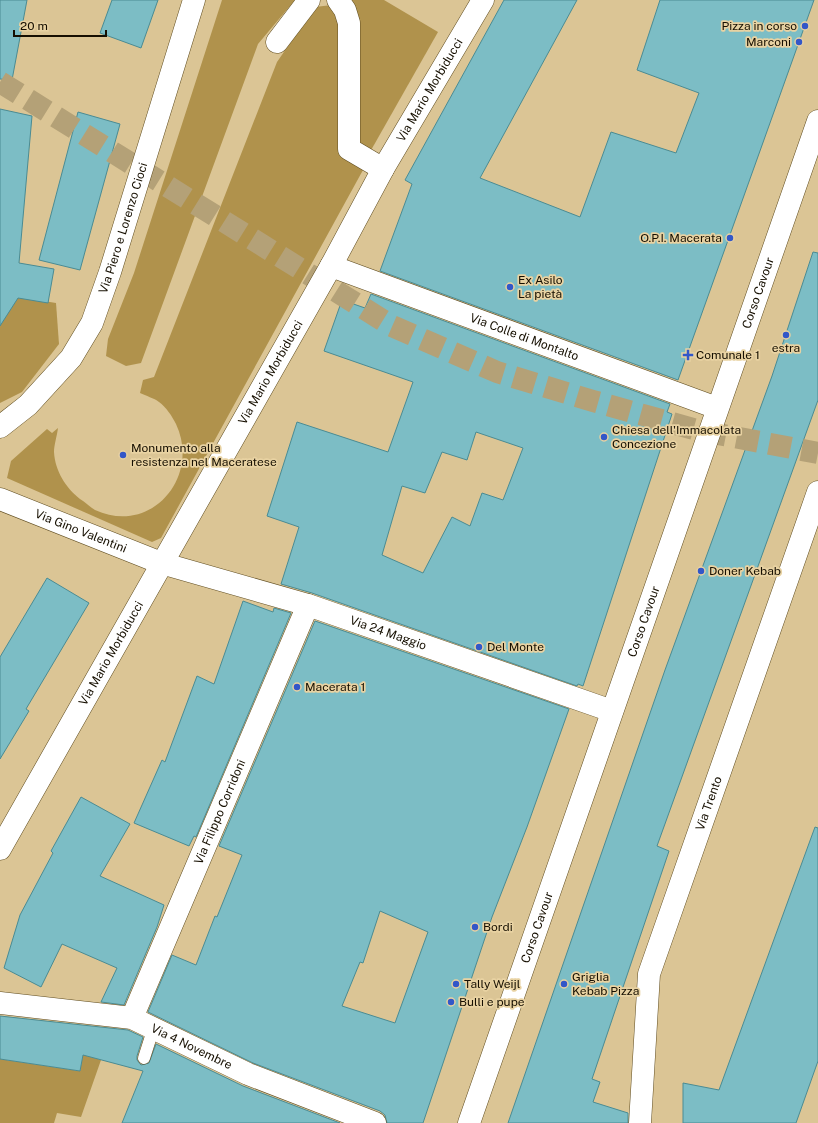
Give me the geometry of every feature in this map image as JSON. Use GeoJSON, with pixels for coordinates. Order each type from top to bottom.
{"type":"FeatureCollection","features":[{"type":"Feature","properties":{"kind":"street","name":"Via Piero e Lorenzo Cioci"},"geometry":{"type":"LineString","coordinates":[[0,427],[28,405],[71,358],[92,323],[110,272],[194,0]]}},
{"type":"Feature","properties":{"kind":"street"},"geometry":{"type":"LineString","coordinates":[[277,42],[309,0]]}},
{"type":"Feature","properties":{"kind":"street"},"geometry":{"type":"LineString","coordinates":[[338,0],[345,10],[349,23],[349,149],[383,170]]}},
{"type":"Feature","properties":{"kind":"street","name":"Via Mario Morbiducci"},"geometry":{"type":"LineString","coordinates":[[0,849],[331,266],[383,170],[483,0]]}},
{"type":"Feature","properties":{"kind":"street","name":"Corso Cavour"},"geometry":{"type":"LineString","coordinates":[[469,1123],[818,121]]}},
{"type":"Feature","properties":{"kind":"street","name":"Via Colle di Montalto"},"geometry":{"type":"LineString","coordinates":[[331,266],[718,408]]}},
{"type":"Feature","properties":{"kind":"street","name":"Via Trento"},"geometry":{"type":"LineString","coordinates":[[640,1123],[649,974],[818,492]]}},
{"type":"Feature","properties":{"kind":"street","name":"Via Gino Valentini"},"geometry":{"type":"LineString","coordinates":[[0,499],[161,563]]}},
{"type":"Feature","properties":{"kind":"street","name":"Via 24 Maggio"},"geometry":{"type":"LineString","coordinates":[[161,563],[308,605],[612,711]]}},
{"type":"Feature","properties":{"kind":"street","name":"Via Filippo Corridoni"},"geometry":{"type":"LineString","coordinates":[[132,1018],[308,605]]}},
{"type":"Feature","properties":{"kind":"street","name":"Via 4 Novembre"},"geometry":{"type":"LineString","coordinates":[[0,1002],[132,1018],[153,1030],[248,1074],[375,1123]]}},
{"type":"Feature","properties":{"kind":"lane"},"geometry":{"type":"LineString","coordinates":[[144,1058],[153,1030]]}},
{"type":"Feature","properties":{"kind":"shaded area"},"geometry":{"type":"Polygon","coordinates":[[[222,0],[295,0],[258,44],[141,363],[126,366],[106,356],[108,339],[134,273],[222,0]]]}},
{"type":"Feature","properties":{"kind":"shaded area"},"geometry":{"type":"Polygon","coordinates":[[[346,0],[384,0],[438,32],[370,152],[356,143],[346,0]]]}},
{"type":"Feature","properties":{"kind":"shaded area"},"geometry":{"type":"Polygon","coordinates":[[[332,5],[343,23],[363,170],[161,538],[152,542],[7,478],[11,461],[47,429],[52,433],[58,428],[54,452],[59,472],[70,490],[95,510],[116,516],[135,515],[152,508],[166,497],[176,481],[182,463],[182,444],[176,424],[162,404],[140,393],[143,380],[154,377],[277,62],[315,7],[332,5]]]}},
{"type":"Feature","properties":{"kind":"shaded area"},"geometry":{"type":"Polygon","coordinates":[[[13,296],[56,303],[59,344],[22,392],[0,403],[0,326],[13,296]]]}},
{"type":"Feature","properties":{"kind":"shaded area"},"geometry":{"type":"Polygon","coordinates":[[[83,1054],[101,1060],[81,1117],[57,1113],[54,1123],[0,1123],[0,1059],[80,1071],[83,1054]]]}},
{"type":"Feature","properties":{"kind":"building"},"geometry":{"type":"Polygon","coordinates":[[[0,0],[27,0],[12,80],[0,79],[0,0]]]}},
{"type":"Feature","properties":{"kind":"building"},"geometry":{"type":"Polygon","coordinates":[[[112,0],[158,0],[141,48],[100,33],[112,0]]]}},
{"type":"Feature","properties":{"kind":"building"},"geometry":{"type":"Polygon","coordinates":[[[504,0],[577,0],[480,178],[580,217],[611,132],[676,153],[699,93],[637,70],[660,0],[814,0],[678,380],[380,271],[412,184],[405,180],[504,0]]]}},
{"type":"Feature","properties":{"kind":"building"},"geometry":{"type":"Polygon","coordinates":[[[0,109],[32,116],[19,263],[54,269],[48,303],[18,298],[0,326],[0,109]]]}},
{"type":"Feature","properties":{"kind":"building"},"geometry":{"type":"Polygon","coordinates":[[[78,112],[120,124],[80,270],[39,260],[78,112]]]}},
{"type":"Feature","properties":{"kind":"building"},"geometry":{"type":"Polygon","coordinates":[[[813,252],[818,253],[818,400],[657,846],[669,851],[592,1079],[600,1082],[593,1102],[628,1113],[628,1123],[508,1123],[665,670],[772,376],[813,252]]]}},
{"type":"Feature","properties":{"kind":"building"},"geometry":{"type":"Polygon","coordinates":[[[371,294],[670,404],[667,412],[672,414],[583,686],[578,684],[577,686],[312,593],[281,584],[299,527],[267,516],[297,422],[388,452],[413,382],[324,351],[342,300],[365,308],[371,294]],[[476,432],[467,460],[442,452],[425,493],[402,486],[382,555],[423,573],[452,517],[470,526],[482,493],[503,500],[523,448],[476,432]]]}},
{"type":"Feature","properties":{"kind":"building"},"geometry":{"type":"Polygon","coordinates":[[[47,578],[89,603],[26,709],[29,711],[0,759],[0,657],[47,578]]]}},
{"type":"Feature","properties":{"kind":"building"},"geometry":{"type":"Polygon","coordinates":[[[243,601],[273,612],[274,608],[291,613],[196,837],[194,836],[189,846],[134,823],[162,760],[165,762],[197,676],[214,684],[243,601]]]}},
{"type":"Feature","properties":{"kind":"building"},"geometry":{"type":"Polygon","coordinates":[[[315,621],[569,709],[527,827],[492,917],[423,1123],[387,1123],[385,1115],[380,1111],[253,1063],[148,1012],[172,955],[196,965],[215,916],[217,917],[242,855],[219,846],[315,621]],[[380,911],[363,963],[360,962],[342,1006],[395,1023],[428,932],[380,911]]]}},
{"type":"Feature","properties":{"kind":"building"},"geometry":{"type":"Polygon","coordinates":[[[81,797],[130,824],[100,876],[164,905],[157,927],[124,1005],[101,1002],[117,968],[62,944],[41,987],[4,968],[20,915],[53,853],[51,851],[81,797]]]}},
{"type":"Feature","properties":{"kind":"building"},"geometry":{"type":"Polygon","coordinates":[[[815,827],[818,828],[818,1061],[796,1123],[683,1123],[683,1083],[719,1090],[815,827]]]}},
{"type":"Feature","properties":{"kind":"building"},"geometry":{"type":"Polygon","coordinates":[[[0,1016],[128,1030],[143,1037],[137,1056],[137,1060],[141,1065],[149,1063],[156,1044],[243,1086],[340,1123],[122,1123],[143,1071],[83,1055],[80,1071],[0,1059],[0,1016]]]}},
{"type":"Feature","properties":{"kind":"tunnel"},"geometry":{"type":"LineString","coordinates":[[0,82],[392,326],[497,372],[593,401],[697,430],[818,453]]}},
{"type":"Feature","properties":{"kind":"place","name":"Pizza in corso"},"geometry":{"type":"Point","coordinates":[805,26]}},
{"type":"Feature","properties":{"kind":"place","name":"Marconi"},"geometry":{"type":"Point","coordinates":[799,42]}},
{"type":"Feature","properties":{"kind":"place","name":"O.P.I. Macerata"},"geometry":{"type":"Point","coordinates":[730,238]}},
{"type":"Feature","properties":{"kind":"place","name":"Ex Asilo La pietà"},"geometry":{"type":"Point","coordinates":[510,287]}},
{"type":"Feature","properties":{"kind":"place","name":"estra"},"geometry":{"type":"Point","coordinates":[786,335]}},
{"type":"Feature","properties":{"kind":"place","name":"Comunale 1"},"geometry":{"type":"Point","coordinates":[688,355]}},
{"type":"Feature","properties":{"kind":"place","name":"Chiesa dell'Immacolata Concezione"},"geometry":{"type":"Point","coordinates":[604,437]}},
{"type":"Feature","properties":{"kind":"place","name":"Monumento alla resistenza nel Maceratese"},"geometry":{"type":"Point","coordinates":[123,455]}},
{"type":"Feature","properties":{"kind":"place","name":"Doner Kebab"},"geometry":{"type":"Point","coordinates":[701,571]}},
{"type":"Feature","properties":{"kind":"place","name":"Del Monte"},"geometry":{"type":"Point","coordinates":[479,647]}},
{"type":"Feature","properties":{"kind":"place","name":"Macerata 1"},"geometry":{"type":"Point","coordinates":[297,687]}},
{"type":"Feature","properties":{"kind":"place","name":"Bordi"},"geometry":{"type":"Point","coordinates":[475,927]}},
{"type":"Feature","properties":{"kind":"place","name":"Tally Weijl"},"geometry":{"type":"Point","coordinates":[456,984]}},
{"type":"Feature","properties":{"kind":"place","name":"Griglia Kebab Pizza"},"geometry":{"type":"Point","coordinates":[564,984]}},
{"type":"Feature","properties":{"kind":"place","name":"Bulli e pupe"},"geometry":{"type":"Point","coordinates":[451,1002]}}]}
